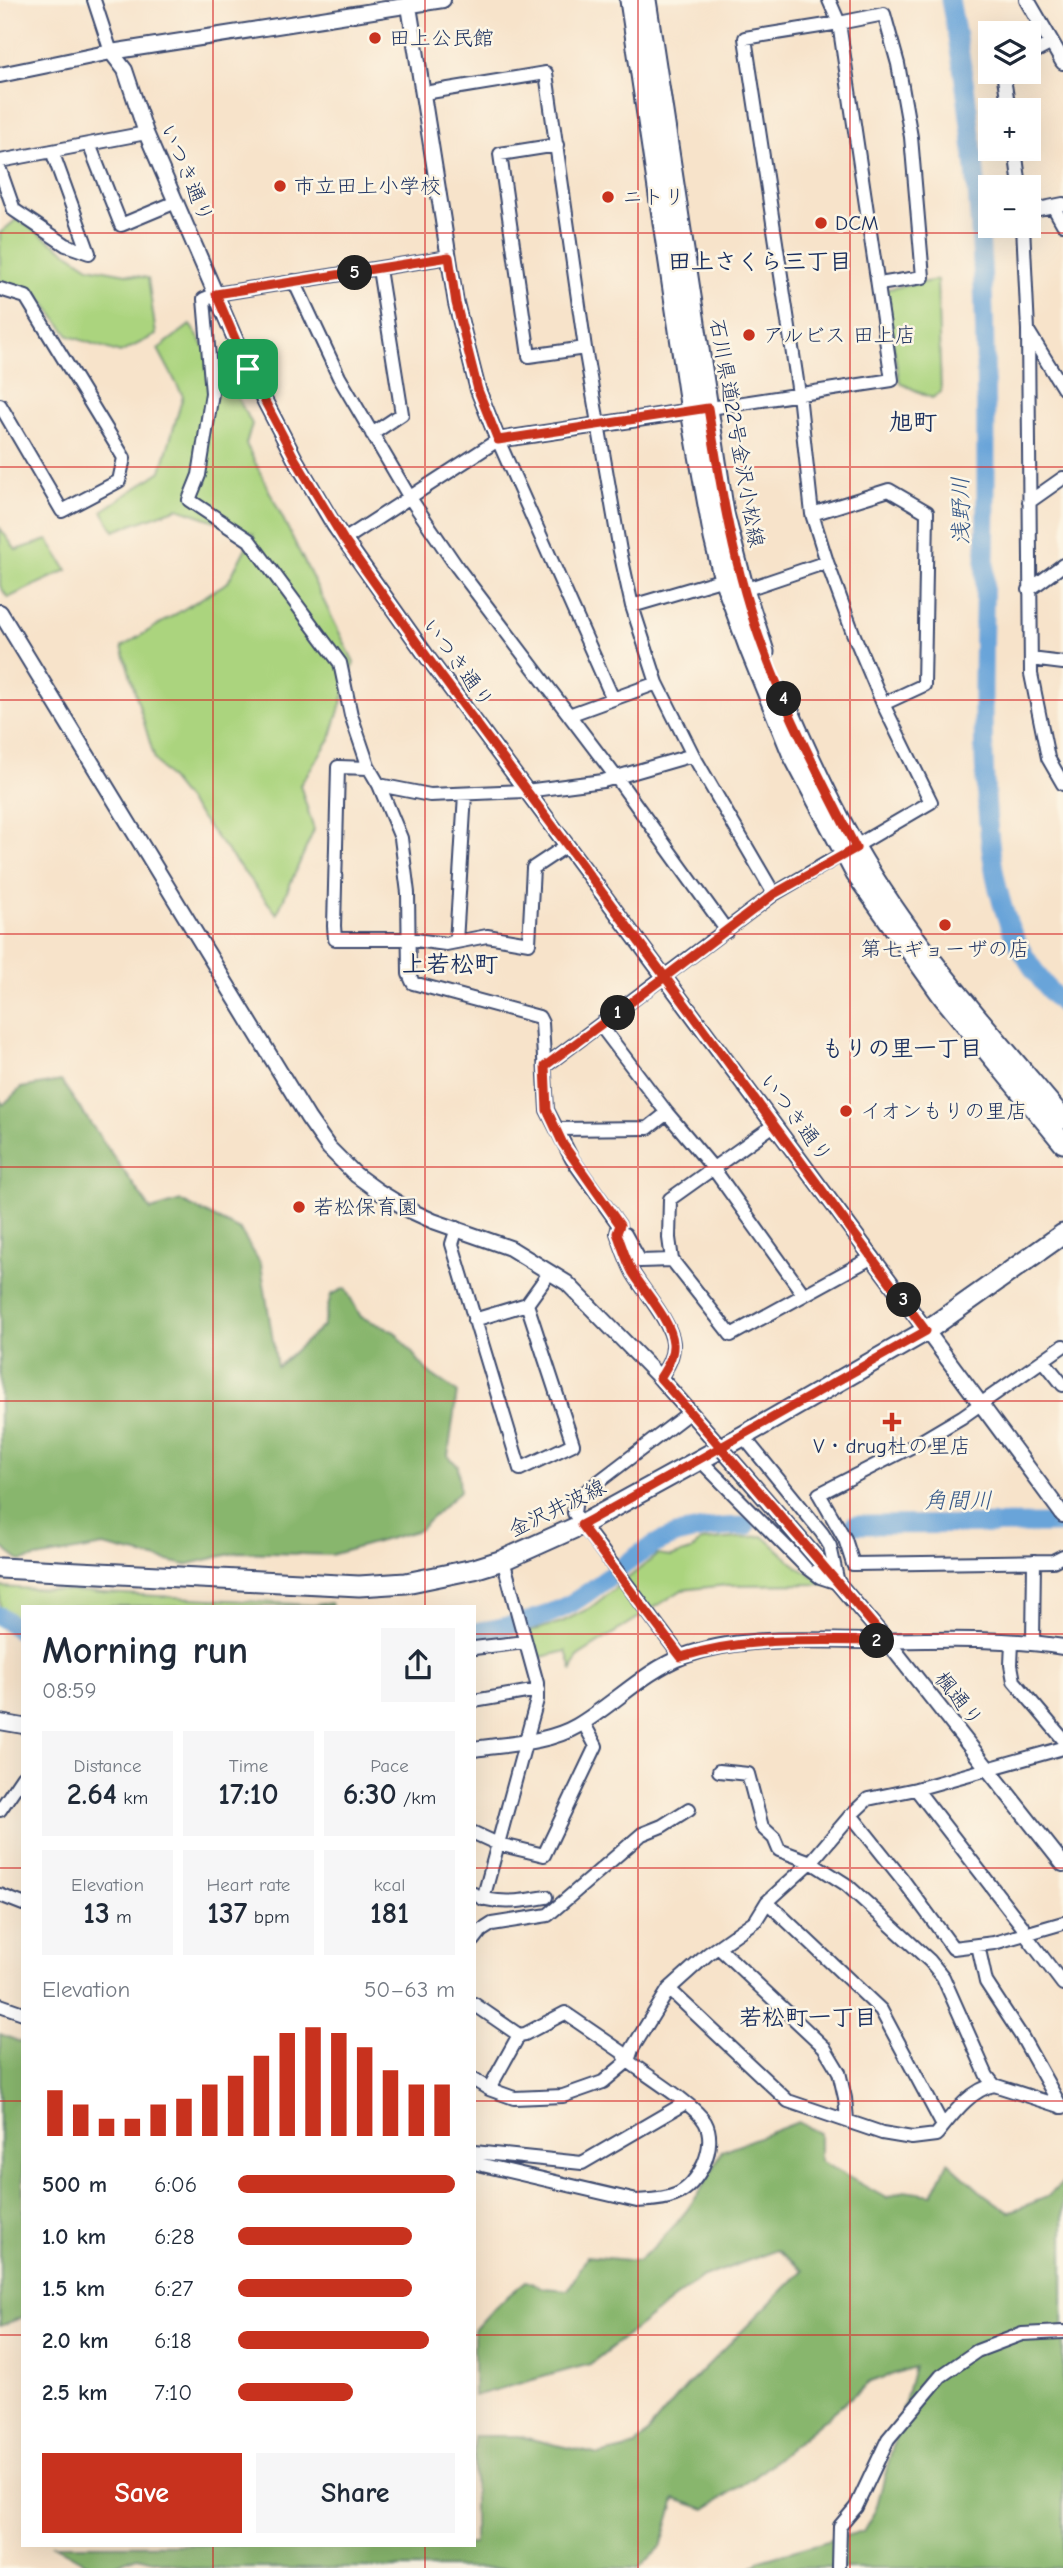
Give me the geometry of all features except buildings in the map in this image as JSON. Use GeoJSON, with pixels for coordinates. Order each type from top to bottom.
{"type":"FeatureCollection","features":[{"type":"Feature","properties":{"kind":"main road"},"geometry":{"type":"LineString","coordinates":[[630,0],[699,410],[714,538],[724,579],[792,753],[914,958],[1063,1143]]}},
{"type":"Feature","properties":{"kind":"main road","name":"石川県道22号金沢小松線"},"geometry":{"type":"LineString","coordinates":[[646,0],[699,410],[744,590],[763,649],[850,851],[934,964],[1063,1119]]}},
{"type":"Feature","properties":{"kind":"main road","name":"金沢井波線"},"geometry":{"type":"LineString","coordinates":[[0,1568],[359,1586],[406,1583],[449,1576],[503,1560],[581,1525],[926,1331],[1063,1234]]}},
{"type":"Feature","properties":{"kind":"street"},"geometry":{"type":"LineString","coordinates":[[94,0],[111,52]]}},
{"type":"Feature","properties":{"kind":"street"},"geometry":{"type":"LineString","coordinates":[[0,75],[111,52],[409,3],[443,0]]}},
{"type":"Feature","properties":{"kind":"street"},"geometry":{"type":"LineString","coordinates":[[344,540],[498,440],[892,380],[839,23],[830,0]]}},
{"type":"Feature","properties":{"kind":"street"},"geometry":{"type":"LineString","coordinates":[[1027,0],[1063,62]]}},
{"type":"Feature","properties":{"kind":"street"},"geometry":{"type":"LineString","coordinates":[[409,3],[456,303],[478,390],[613,699]]}},
{"type":"Feature","properties":{"kind":"street"},"geometry":{"type":"LineString","coordinates":[[545,1066],[774,894],[931,802],[883,704],[827,562],[812,514],[799,394],[746,38],[884,14],[898,64],[911,136],[923,277],[879,284]]}},
{"type":"Feature","properties":{"kind":"street"},"geometry":{"type":"LineString","coordinates":[[1041,49],[1052,43]]}},
{"type":"Feature","properties":{"kind":"street","name":"いつき通り"},"geometry":{"type":"LineString","coordinates":[[111,52],[125,70],[146,133],[248,369],[295,459],[344,540],[395,614],[566,846],[1063,1514]]}},
{"type":"Feature","properties":{"kind":"street"},"geometry":{"type":"LineString","coordinates":[[424,93],[546,73],[585,348],[632,606],[657,683],[693,755],[774,894]]}},
{"type":"Feature","properties":{"kind":"street"},"geometry":{"type":"LineString","coordinates":[[0,161],[146,133]]}},
{"type":"Feature","properties":{"kind":"street"},"geometry":{"type":"LineString","coordinates":[[89,144],[121,225],[176,202]]}},
{"type":"Feature","properties":{"kind":"street"},"geometry":{"type":"LineString","coordinates":[[556,145],[500,154],[529,355],[585,348]]}},
{"type":"Feature","properties":{"kind":"street"},"geometry":{"type":"LineString","coordinates":[[0,170],[14,210],[66,245],[89,253],[52,151]]}},
{"type":"Feature","properties":{"kind":"street"},"geometry":{"type":"LineString","coordinates":[[1041,209],[1059,206],[1063,224]]}},
{"type":"Feature","properties":{"kind":"street"},"geometry":{"type":"LineString","coordinates":[[1024,238],[1028,330],[1029,590],[1033,688],[1048,758],[1063,784]]}},
{"type":"Feature","properties":{"kind":"street"},"geometry":{"type":"LineString","coordinates":[[449,257],[216,294],[204,299],[212,393],[199,475],[189,499],[249,540],[340,663],[351,715],[369,768],[401,838],[408,893],[409,974],[413,983],[539,1017],[542,1023],[547,1110],[572,1158],[620,1225],[640,1261],[672,1260]]}},
{"type":"Feature","properties":{"kind":"street"},"geometry":{"type":"LineString","coordinates":[[372,434],[402,414],[379,269]]}},
{"type":"Feature","properties":{"kind":"street"},"geometry":{"type":"LineString","coordinates":[[294,281],[340,377],[410,498],[464,577],[616,777],[726,931]]}},
{"type":"Feature","properties":{"kind":"street"},"geometry":{"type":"LineString","coordinates":[[0,289],[26,297],[124,458],[119,481],[62,511],[0,405]]}},
{"type":"Feature","properties":{"kind":"street"},"geometry":{"type":"LineString","coordinates":[[1028,330],[1063,388]]}},
{"type":"Feature","properties":{"kind":"street"},"geometry":{"type":"LineString","coordinates":[[1029,502],[1063,478]]}},
{"type":"Feature","properties":{"kind":"street"},"geometry":{"type":"LineString","coordinates":[[812,514],[890,490],[927,512],[924,685],[883,704]]}},
{"type":"Feature","properties":{"kind":"street"},"geometry":{"type":"LineString","coordinates":[[744,590],[827,562]]}},
{"type":"Feature","properties":{"kind":"street"},"geometry":{"type":"LineString","coordinates":[[1029,590],[1063,565]]}},
{"type":"Feature","properties":{"kind":"street"},"geometry":{"type":"LineString","coordinates":[[632,606],[724,579]]}},
{"type":"Feature","properties":{"kind":"street","name":"楓通り"},"geometry":{"type":"LineString","coordinates":[[0,612],[308,1118],[329,1148],[356,1175],[409,1210],[510,1248],[567,1283],[660,1378],[820,1561],[887,1641],[1063,1864]]}},
{"type":"Feature","properties":{"kind":"street"},"geometry":{"type":"LineString","coordinates":[[1031,659],[1063,663]]}},
{"type":"Feature","properties":{"kind":"street"},"geometry":{"type":"LineString","coordinates":[[569,715],[657,683]]}},
{"type":"Feature","properties":{"kind":"street"},"geometry":{"type":"LineString","coordinates":[[379,785],[430,796],[526,791],[616,777],[693,755]]}},
{"type":"Feature","properties":{"kind":"street"},"geometry":{"type":"LineString","coordinates":[[369,768],[338,766],[335,939],[408,939],[446,944],[487,936],[529,943],[533,868],[566,846]]}},
{"type":"Feature","properties":{"kind":"street"},"geometry":{"type":"LineString","coordinates":[[456,942],[466,794]]}},
{"type":"Feature","properties":{"kind":"street"},"geometry":{"type":"LineString","coordinates":[[601,1026],[713,1168],[804,1295]]}},
{"type":"Feature","properties":{"kind":"street"},"geometry":{"type":"LineString","coordinates":[[557,1129],[648,1128],[667,1113]]}},
{"type":"Feature","properties":{"kind":"street"},"geometry":{"type":"LineString","coordinates":[[774,1125],[670,1199],[669,1238],[672,1260],[731,1335],[873,1256]]}},
{"type":"Feature","properties":{"kind":"street"},"geometry":{"type":"LineString","coordinates":[[620,1225],[617,1233],[632,1270],[669,1328],[673,1342],[671,1360],[660,1378]]}},
{"type":"Feature","properties":{"kind":"street"},"geometry":{"type":"LineString","coordinates":[[457,1228],[452,1244],[520,1469],[573,1444],[527,1304]]}},
{"type":"Feature","properties":{"kind":"street"},"geometry":{"type":"LineString","coordinates":[[474,1320],[527,1304],[550,1272]]}},
{"type":"Feature","properties":{"kind":"street"},"geometry":{"type":"LineString","coordinates":[[1063,1346],[981,1405],[913,1446],[819,1494],[845,1539],[853,1564],[1053,1561],[1063,1556]]}},
{"type":"Feature","properties":{"kind":"street"},"geometry":{"type":"LineString","coordinates":[[1043,1360],[1063,1385]]}},
{"type":"Feature","properties":{"kind":"street"},"geometry":{"type":"LineString","coordinates":[[681,1657],[574,1513],[576,1499],[693,1415]]}},
{"type":"Feature","properties":{"kind":"street"},"geometry":{"type":"LineString","coordinates":[[743,1436],[822,1533],[830,1546],[838,1583]]}},
{"type":"Feature","properties":{"kind":"street"},"geometry":{"type":"LineString","coordinates":[[700,1460],[804,1565],[820,1577],[838,1583]]}},
{"type":"Feature","properties":{"kind":"street"},"geometry":{"type":"LineString","coordinates":[[503,1560],[538,1690],[536,1711],[528,1740],[498,1844],[479,1897],[516,1902],[546,1897]]}},
{"type":"Feature","properties":{"kind":"street"},"geometry":{"type":"LineString","coordinates":[[1033,1642],[1034,1561]]}},
{"type":"Feature","properties":{"kind":"street"},"geometry":{"type":"LineString","coordinates":[[476,1648],[524,1637]]}},
{"type":"Feature","properties":{"kind":"street"},"geometry":{"type":"LineString","coordinates":[[476,1749],[553,1735],[583,1722],[655,1671],[681,1657],[723,1645],[887,1641],[1033,1642],[1063,1647]]}},
{"type":"Feature","properties":{"kind":"street"},"geometry":{"type":"LineString","coordinates":[[1012,1642],[1011,1665],[1014,1681],[1063,1739]]}},
{"type":"Feature","properties":{"kind":"street"},"geometry":{"type":"LineString","coordinates":[[476,1700],[538,1690]]}},
{"type":"Feature","properties":{"kind":"street"},"geometry":{"type":"LineString","coordinates":[[0,1722],[21,1726]]}},
{"type":"Feature","properties":{"kind":"street"},"geometry":{"type":"LineString","coordinates":[[476,1834],[498,1844],[544,1855],[596,1745],[583,1722]]}},
{"type":"Feature","properties":{"kind":"street"},"geometry":{"type":"LineString","coordinates":[[476,2081],[514,2098],[563,2096],[603,2082],[628,2061],[632,2049],[669,1989],[718,1947],[756,1920],[767,1902],[811,1862],[851,1815],[868,1800],[1063,1748]]}},
{"type":"Feature","properties":{"kind":"street"},"geometry":{"type":"LineString","coordinates":[[719,1771],[748,1774],[762,1827],[774,1838],[779,1850],[811,1862],[847,1885],[936,1969],[943,1977],[987,2076],[994,2085]]}},
{"type":"Feature","properties":{"kind":"street"},"geometry":{"type":"LineString","coordinates":[[0,1810],[4,1795],[21,1778]]}},
{"type":"Feature","properties":{"kind":"street"},"geometry":{"type":"LineString","coordinates":[[916,1789],[1022,1926],[1024,1934],[1063,1984]]}},
{"type":"Feature","properties":{"kind":"street"},"geometry":{"type":"LineString","coordinates":[[476,1937],[492,1924],[548,1915],[642,1834],[662,1826],[689,1809]]}},
{"type":"Feature","properties":{"kind":"street"},"geometry":{"type":"LineString","coordinates":[[851,1815],[904,1880],[953,1948],[994,1943],[1063,1923]]}},
{"type":"Feature","properties":{"kind":"street"},"geometry":{"type":"LineString","coordinates":[[0,1895],[21,1903]]}},
{"type":"Feature","properties":{"kind":"street"},"geometry":{"type":"LineString","coordinates":[[767,1902],[881,2010],[943,2126]]}},
{"type":"Feature","properties":{"kind":"street"},"geometry":{"type":"LineString","coordinates":[[978,1945],[986,1982],[1022,2037],[1062,2107]]}},
{"type":"Feature","properties":{"kind":"street"},"geometry":{"type":"LineString","coordinates":[[718,1947],[824,2047],[839,2073],[847,2120]]}},
{"type":"Feature","properties":{"kind":"street"},"geometry":{"type":"LineString","coordinates":[[669,1989],[788,2101],[882,2133],[912,2138],[936,2134],[959,2108],[985,2087],[994,2085],[1062,2107]]}},
{"type":"Feature","properties":{"kind":"street"},"geometry":{"type":"LineString","coordinates":[[0,2005],[21,2011]]}},
{"type":"Feature","properties":{"kind":"street"},"geometry":{"type":"LineString","coordinates":[[476,2005],[519,2035]]}},
{"type":"Feature","properties":{"kind":"street"},"geometry":{"type":"LineString","coordinates":[[476,2162],[637,2201],[674,2196],[684,2191],[697,2177],[709,2147],[710,2134],[704,2120],[628,2061],[622,2052],[565,2013],[535,2030],[519,2035],[489,2089]]}},
{"type":"Feature","properties":{"kind":"street"},"geometry":{"type":"LineString","coordinates":[[476,2152],[582,2163],[685,2103]]}},
{"type":"Feature","properties":{"kind":"street"},"geometry":{"type":"LineString","coordinates":[[839,2568],[840,2526],[856,2507],[888,2440],[941,2376],[977,2351],[1022,2334],[1063,2332]]}},
{"type":"Feature","properties":{"kind":"green space"},"geometry":{"type":"Polygon","coordinates":[[[17,219],[89,267],[148,278],[156,335],[120,353],[69,336],[38,294],[0,282],[0,233],[17,219]]]}},
{"type":"Feature","properties":{"kind":"green space"},"geometry":{"type":"Polygon","coordinates":[[[937,280],[941,392],[932,398],[900,383],[884,294],[888,289],[937,280]]]}},
{"type":"Feature","properties":{"kind":"green space"},"geometry":{"type":"Polygon","coordinates":[[[190,325],[229,382],[252,424],[246,444],[354,662],[330,739],[300,785],[314,830],[277,914],[155,760],[122,647],[228,582],[253,534],[178,508],[114,531],[102,511],[161,471],[183,396],[158,349],[190,325]]]}},
{"type":"Feature","properties":{"kind":"green space"},"geometry":{"type":"Polygon","coordinates":[[[0,528],[16,550],[48,540],[67,570],[8,598],[0,586],[0,528]]]}},
{"type":"Feature","properties":{"kind":"green space"},"geometry":{"type":"Polygon","coordinates":[[[61,1081],[151,1210],[181,1201],[240,1230],[261,1264],[277,1367],[323,1326],[331,1295],[345,1288],[361,1317],[395,1332],[428,1372],[457,1392],[448,1456],[458,1466],[460,1491],[419,1530],[331,1555],[239,1552],[185,1565],[103,1546],[20,1561],[0,1546],[0,1100],[3,1105],[21,1088],[61,1081]]]}},
{"type":"Feature","properties":{"kind":"green space"},"geometry":{"type":"Polygon","coordinates":[[[763,1536],[799,1568],[827,1584],[727,1585],[682,1590],[578,1656],[572,1670],[566,1651],[537,1658],[528,1632],[562,1622],[590,1608],[657,1555],[671,1557],[690,1551],[701,1541],[763,1536]]]}},
{"type":"Feature","properties":{"kind":"green space"},"geometry":{"type":"Polygon","coordinates":[[[0,1587],[312,1605],[21,1605],[21,1622],[0,1608],[0,1587]]]}},
{"type":"Feature","properties":{"kind":"green space"},"geometry":{"type":"Polygon","coordinates":[[[0,2034],[21,2042],[21,2318],[0,2326],[0,2034]]]}},
{"type":"Feature","properties":{"kind":"green space"},"geometry":{"type":"Polygon","coordinates":[[[798,2122],[820,2133],[820,2161],[886,2198],[904,2191],[932,2195],[948,2162],[980,2191],[1009,2212],[1047,2197],[1063,2182],[1063,2568],[752,2568],[761,2560],[863,2531],[876,2509],[914,2367],[870,2382],[755,2477],[705,2509],[675,2499],[661,2547],[639,2568],[189,2568],[137,2556],[107,2568],[94,2568],[57,2547],[476,2547],[476,2436],[518,2436],[599,2455],[636,2446],[685,2388],[803,2270],[777,2250],[701,2278],[590,2364],[476,2395],[476,2328],[496,2306],[526,2281],[543,2288],[568,2290],[587,2256],[638,2261],[686,2211],[722,2151],[798,2122]]]}},
{"type":"Feature","properties":{"kind":"waterway","name":"浅野川"},"geometry":{"type":"LineString","coordinates":[[950,0],[971,132],[982,263],[986,456],[983,726],[989,834],[998,888],[1012,932],[1039,977],[1063,1005]]}},
{"type":"Feature","properties":{"kind":"waterway","name":"角間川"},"geometry":{"type":"LineString","coordinates":[[854,1525],[1063,1524]]}},
{"type":"Feature","properties":{"kind":"waterway","name":"角間川"},"geometry":{"type":"LineString","coordinates":[[476,1632],[522,1623],[557,1611],[580,1598],[649,1548],[671,1537],[703,1529],[746,1526]]}},
{"type":"Feature","properties":{"kind":"waterway","name":"角間川"},"geometry":{"type":"LineString","coordinates":[[0,1616],[21,1632]]}},
{"type":"Feature","properties":{"kind":"place","name":"田上公民館"},"geometry":{"type":"Point","coordinates":[375,38]}},
{"type":"Feature","properties":{"kind":"place","name":"市立田上小学校"},"geometry":{"type":"Point","coordinates":[280,186]}},
{"type":"Feature","properties":{"kind":"place","name":"ニトリ"},"geometry":{"type":"Point","coordinates":[608,197]}},
{"type":"Feature","properties":{"kind":"place","name":"DCM"},"geometry":{"type":"Point","coordinates":[821,223]}},
{"type":"Feature","properties":{"kind":"place","name":"アルビス 田上店"},"geometry":{"type":"Point","coordinates":[749,335]}},
{"type":"Feature","properties":{"kind":"place","name":"第七ギョーザの店"},"geometry":{"type":"Point","coordinates":[945,925]}},
{"type":"Feature","properties":{"kind":"place","name":"イオンもりの里店"},"geometry":{"type":"Point","coordinates":[846,1111]}},
{"type":"Feature","properties":{"kind":"place","name":"若松保育園"},"geometry":{"type":"Point","coordinates":[299,1207]}},
{"type":"Feature","properties":{"kind":"place","name":"V・drug杜の里店"},"geometry":{"type":"Point","coordinates":[892,1422]}},
{"type":"Feature","properties":{"kind":"district","name":"田上さくら三丁目"},"geometry":{"type":"Point","coordinates":[760,261]}},
{"type":"Feature","properties":{"kind":"district","name":"旭町"},"geometry":{"type":"Point","coordinates":[913,422]}},
{"type":"Feature","properties":{"kind":"district","name":"上若松町"},"geometry":{"type":"Point","coordinates":[450,964]}},
{"type":"Feature","properties":{"kind":"district","name":"もりの里一丁目"},"geometry":{"type":"Point","coordinates":[902,1048]}},
{"type":"Feature","properties":{"kind":"district","name":"若松町一丁目"},"geometry":{"type":"Point","coordinates":[808,2017]}},
{"type":"Feature","properties":{"kind":"route"},"geometry":{"type":"LineString","coordinates":[[248,369],[216,294],[449,257],[456,303],[478,390],[498,440],[708,408],[724,514],[763,649],[804,748],[856,848],[774,894],[665,977],[926,1331],[743,1436],[700,1460],[581,1525],[681,1657],[723,1645],[887,1641],[820,1561],[758,1490],[696,1419],[690,1412],[660,1378],[673,1352],[669,1328],[632,1270],[617,1233],[620,1225],[563,1144],[547,1110],[545,1066],[665,977],[566,846],[344,540],[295,459],[248,369]]}}]}
